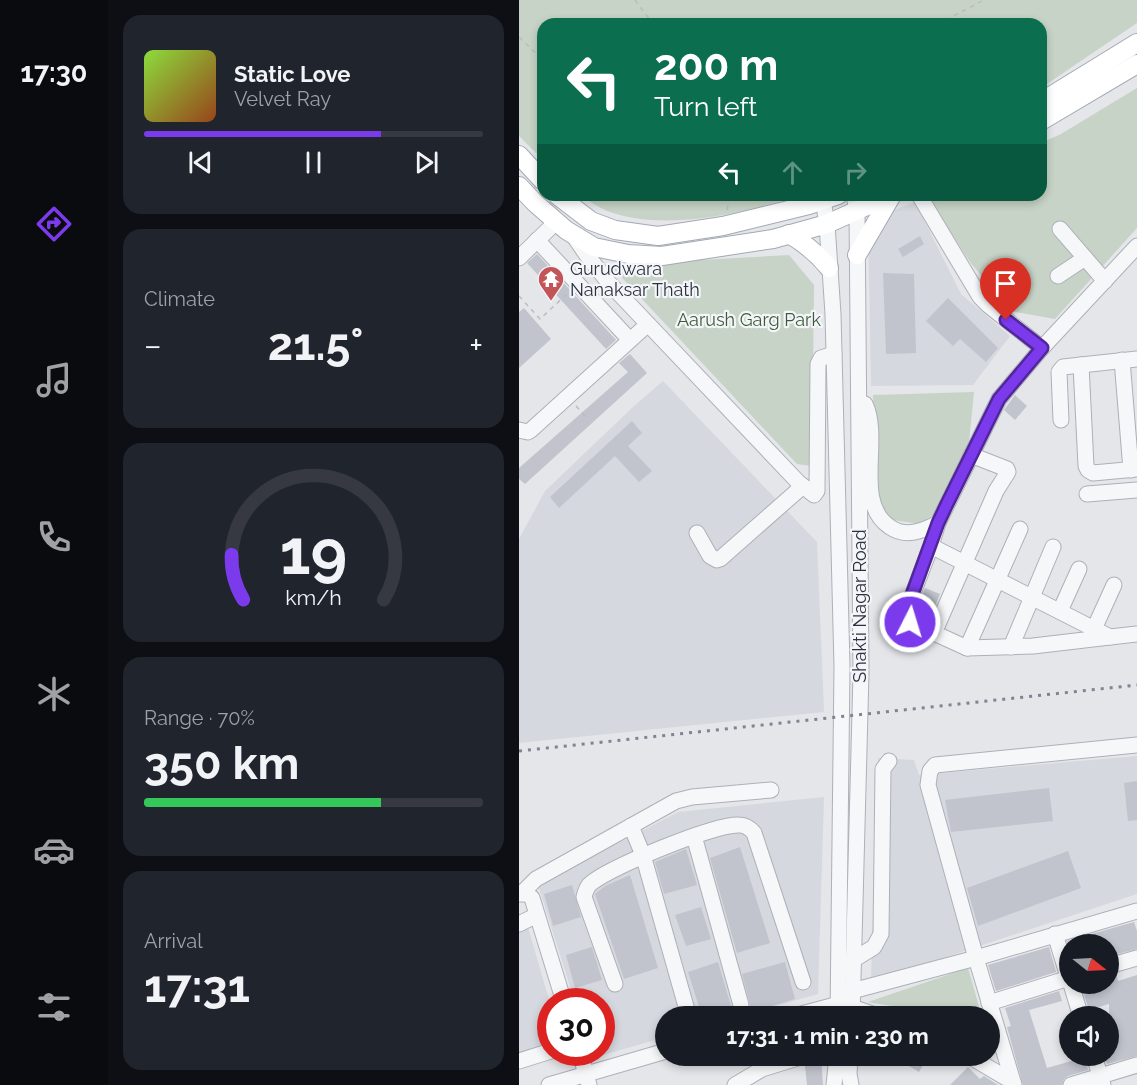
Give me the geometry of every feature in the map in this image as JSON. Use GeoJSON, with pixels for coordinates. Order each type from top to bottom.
{"type":"FeatureCollection","features":[{"type":"Feature","properties":{"kind":"main road"},"geometry":{"type":"LineString","coordinates":[[1047,98],[1137,43]]}},
{"type":"Feature","properties":{"kind":"main road"},"geometry":{"type":"LineString","coordinates":[[1047,117],[1137,64]]}},
{"type":"Feature","properties":{"kind":"main road"},"geometry":{"type":"LineString","coordinates":[[519,155],[537,174]]}},
{"type":"Feature","properties":{"kind":"main road"},"geometry":{"type":"LineString","coordinates":[[519,186],[556,222],[594,247],[628,254],[662,256],[773,239],[827,224],[855,203]]}},
{"type":"Feature","properties":{"kind":"main road"},"geometry":{"type":"LineString","coordinates":[[565,201],[591,221],[615,230],[658,236],[723,226],[820,201]]}},
{"type":"Feature","properties":{"kind":"main road"},"geometry":{"type":"LineString","coordinates":[[857,255],[888,201]]}},
{"type":"Feature","properties":{"kind":"main road"},"geometry":{"type":"LineString","coordinates":[[789,234],[818,254],[829,268]]}},
{"type":"Feature","properties":{"kind":"street","name":"Shakti Nagar Road"},"geometry":{"type":"LineString","coordinates":[[830,201],[827,224],[834,354],[842,666],[845,1006]]}},
{"type":"Feature","properties":{"kind":"street"},"geometry":{"type":"LineString","coordinates":[[923,201],[980,297],[1042,348]]}},
{"type":"Feature","properties":{"kind":"street","name":"Shakti Nagar Road"},"geometry":{"type":"LineString","coordinates":[[847,1006],[852,991],[861,673],[855,203]]}},
{"type":"Feature","properties":{"kind":"street"},"geometry":{"type":"LineString","coordinates":[[519,258],[556,222]]}},
{"type":"Feature","properties":{"kind":"street"},"geometry":{"type":"LineString","coordinates":[[1060,229],[1105,281]]}},
{"type":"Feature","properties":{"kind":"street"},"geometry":{"type":"LineString","coordinates":[[573,235],[609,283],[812,494],[817,494],[818,364],[821,358],[834,354]]}},
{"type":"Feature","properties":{"kind":"street"},"geometry":{"type":"LineString","coordinates":[[537,240],[630,340]]}},
{"type":"Feature","properties":{"kind":"street"},"geometry":{"type":"LineString","coordinates":[[1136,633],[1011,647],[967,648],[910,622],[905,614],[938,523],[999,399],[1042,348],[1137,246]]}},
{"type":"Feature","properties":{"kind":"street"},"geometry":{"type":"LineString","coordinates":[[1058,276],[1085,258]]}},
{"type":"Feature","properties":{"kind":"street"},"geometry":{"type":"LineString","coordinates":[[519,430],[528,432],[531,430],[648,324]]}},
{"type":"Feature","properties":{"kind":"street"},"geometry":{"type":"LineString","coordinates":[[1062,420],[1059,372],[1063,368],[1129,360],[1134,470],[1093,473],[1088,470],[1081,366]]}},
{"type":"Feature","properties":{"kind":"street"},"geometry":{"type":"LineString","coordinates":[[858,391],[867,408],[869,420],[870,481],[875,513],[887,526],[907,533],[927,529],[938,523]]}},
{"type":"Feature","properties":{"kind":"street"},"geometry":{"type":"LineString","coordinates":[[934,633],[996,491],[1008,472],[1007,469],[971,455]]}},
{"type":"Feature","properties":{"kind":"street"},"geometry":{"type":"LineString","coordinates":[[697,533],[710,556],[717,560],[720,559],[803,486]]}},
{"type":"Feature","properties":{"kind":"street"},"geometry":{"type":"LineString","coordinates":[[1087,494],[1137,490]]}},
{"type":"Feature","properties":{"kind":"street"},"geometry":{"type":"LineString","coordinates":[[967,648],[1020,529]]}},
{"type":"Feature","properties":{"kind":"street"},"geometry":{"type":"LineString","coordinates":[[931,546],[1110,637]]}},
{"type":"Feature","properties":{"kind":"street"},"geometry":{"type":"LineString","coordinates":[[1011,647],[1053,547]]}},
{"type":"Feature","properties":{"kind":"street"},"geometry":{"type":"LineString","coordinates":[[1060,611],[1079,569]]}},
{"type":"Feature","properties":{"kind":"street"},"geometry":{"type":"LineString","coordinates":[[1094,629],[1115,585]]}},
{"type":"Feature","properties":{"kind":"street"},"geometry":{"type":"LineString","coordinates":[[1013,1083],[928,785],[930,771],[935,765],[1137,745]]}},
{"type":"Feature","properties":{"kind":"street"},"geometry":{"type":"LineString","coordinates":[[852,960],[873,947],[881,934],[883,769],[889,761]]}},
{"type":"Feature","properties":{"kind":"street"},"geometry":{"type":"LineString","coordinates":[[560,988],[531,898],[520,893],[536,879],[676,801],[692,797],[771,790]]}},
{"type":"Feature","properties":{"kind":"street"},"geometry":{"type":"LineString","coordinates":[[615,984],[584,897],[585,892],[594,882],[643,855],[694,836],[735,825],[751,830],[803,982]]}},
{"type":"Feature","properties":{"kind":"street"},"geometry":{"type":"LineString","coordinates":[[631,826],[643,855],[686,1006]]}},
{"type":"Feature","properties":{"kind":"street"},"geometry":{"type":"LineString","coordinates":[[694,836],[741,1005]]}},
{"type":"Feature","properties":{"kind":"street"},"geometry":{"type":"LineString","coordinates":[[852,991],[1137,911]]}},
{"type":"Feature","properties":{"kind":"street"},"geometry":{"type":"LineString","coordinates":[[519,924],[537,915]]}},
{"type":"Feature","properties":{"kind":"street"},"geometry":{"type":"LineString","coordinates":[[1055,934],[1059,946]]}},
{"type":"Feature","properties":{"kind":"street"},"geometry":{"type":"LineString","coordinates":[[1119,963],[1137,958]]}},
{"type":"Feature","properties":{"kind":"street"},"geometry":{"type":"LineString","coordinates":[[989,1003],[1059,983]]}},
{"type":"Feature","properties":{"kind":"street"},"geometry":{"type":"LineString","coordinates":[[519,1061],[537,1055]]}},
{"type":"Feature","properties":{"kind":"street"},"geometry":{"type":"LineString","coordinates":[[549,1085],[588,1079],[655,1055]]}},
{"type":"Feature","properties":{"kind":"street"},"geometry":{"type":"LineString","coordinates":[[1071,1085],[1102,1081],[1137,1065]]}},
{"type":"Feature","properties":{"kind":"street"},"geometry":{"type":"LineString","coordinates":[[735,1085],[772,1066]]}},
{"type":"Feature","properties":{"kind":"street"},"geometry":{"type":"LineString","coordinates":[[834,1085],[836,1066]]}},
{"type":"Feature","properties":{"kind":"street"},"geometry":{"type":"LineString","coordinates":[[849,1066],[851,1085]]}},
{"type":"Feature","properties":{"kind":"street"},"geometry":{"type":"LineString","coordinates":[[985,1066],[1013,1083]]}},
{"type":"Feature","properties":{"kind":"street"},"geometry":{"type":"LineString","coordinates":[[1097,1066],[1102,1081]]}},
{"type":"Feature","properties":{"kind":"path"},"geometry":{"type":"LineString","coordinates":[[635,0],[648,18]]}},
{"type":"Feature","properties":{"kind":"path"},"geometry":{"type":"LineString","coordinates":[[949,18],[984,0]]}},
{"type":"Feature","properties":{"kind":"path"},"geometry":{"type":"LineString","coordinates":[[519,37],[537,54]]}},
{"type":"Feature","properties":{"kind":"path"},"geometry":{"type":"LineString","coordinates":[[519,297],[540,319],[578,284]]}},
{"type":"Feature","properties":{"kind":"path"},"geometry":{"type":"LineString","coordinates":[[567,397],[587,417]]}},
{"type":"Feature","properties":{"kind":"shaded area"},"geometry":{"type":"Polygon","coordinates":[[[915,202],[961,294],[1010,336],[973,385],[871,386],[868,220],[915,202]]]}},
{"type":"Feature","properties":{"kind":"shaded area"},"geometry":{"type":"Polygon","coordinates":[[[663,381],[817,542],[824,712],[519,743],[519,539],[545,491],[663,381]]]}},
{"type":"Feature","properties":{"kind":"shaded area"},"geometry":{"type":"Polygon","coordinates":[[[1137,756],[1137,894],[886,977],[885,973],[871,978],[878,758],[914,760],[919,775],[1137,756]]]}},
{"type":"Feature","properties":{"kind":"shaded area"},"geometry":{"type":"Polygon","coordinates":[[[824,797],[818,994],[776,1006],[655,1006],[655,1040],[615,1051],[615,988],[571,988],[538,885],[678,812],[824,797]]]}},
{"type":"Feature","properties":{"kind":"shaded area"},"geometry":{"type":"Polygon","coordinates":[[[527,924],[546,988],[537,988],[537,1061],[519,1067],[519,928],[527,924]]]}},
{"type":"Feature","properties":{"kind":"green space"},"geometry":{"type":"Polygon","coordinates":[[[519,0],[1137,0],[1137,23],[1047,84],[1047,18],[537,18],[537,154],[519,136],[519,0]]]}},
{"type":"Feature","properties":{"kind":"green space"},"geometry":{"type":"Polygon","coordinates":[[[1137,88],[1137,228],[1055,319],[1011,311],[970,262],[931,201],[1047,201],[1047,140],[1137,88]]]}},
{"type":"Feature","properties":{"kind":"green space"},"geometry":{"type":"Polygon","coordinates":[[[590,201],[780,201],[729,214],[678,220],[629,217],[607,211],[590,201]]]}},
{"type":"Feature","properties":{"kind":"green space","name":"Aarush Garg Park"},"geometry":{"type":"Polygon","coordinates":[[[789,255],[814,285],[812,466],[797,464],[610,265],[789,255]]]}},
{"type":"Feature","properties":{"kind":"green space"},"geometry":{"type":"Polygon","coordinates":[[[974,392],[969,442],[938,511],[920,524],[893,520],[878,506],[873,395],[974,392]]]}},
{"type":"Feature","properties":{"kind":"green space"},"geometry":{"type":"Polygon","coordinates":[[[968,968],[979,1006],[892,1006],[868,1002],[968,968]]]}},
{"type":"Feature","properties":{"kind":"building"},"geometry":{"type":"Polygon","coordinates":[[[920,236],[924,244],[903,257],[898,249],[920,236]]]}},
{"type":"Feature","properties":{"kind":"building"},"geometry":{"type":"Polygon","coordinates":[[[537,254],[616,340],[606,349],[527,263],[537,254]]]}},
{"type":"Feature","properties":{"kind":"building"},"geometry":{"type":"Polygon","coordinates":[[[883,273],[914,274],[916,353],[886,354],[883,273]]]}},
{"type":"Feature","properties":{"kind":"building"},"geometry":{"type":"Polygon","coordinates":[[[948,298],[998,348],[986,362],[960,339],[953,346],[926,321],[948,298]]]}},
{"type":"Feature","properties":{"kind":"building"},"geometry":{"type":"Polygon","coordinates":[[[524,308],[551,339],[519,368],[519,312],[524,308]]]}},
{"type":"Feature","properties":{"kind":"building"},"geometry":{"type":"Polygon","coordinates":[[[630,354],[647,373],[525,484],[519,479],[519,468],[628,372],[619,363],[630,354]]]}},
{"type":"Feature","properties":{"kind":"building"},"geometry":{"type":"Polygon","coordinates":[[[1015,395],[1027,406],[1015,420],[1004,410],[1015,395]]]}},
{"type":"Feature","properties":{"kind":"building"},"geometry":{"type":"Polygon","coordinates":[[[632,421],[642,433],[628,446],[652,471],[639,482],[615,456],[559,508],[550,497],[632,421]]]}},
{"type":"Feature","properties":{"kind":"building"},"geometry":{"type":"Polygon","coordinates":[[[925,588],[940,594],[930,619],[916,613],[925,588]]]}},
{"type":"Feature","properties":{"kind":"building"},"geometry":{"type":"Polygon","coordinates":[[[1137,781],[1137,820],[1128,821],[1124,783],[1137,781]]]}},
{"type":"Feature","properties":{"kind":"building"},"geometry":{"type":"Polygon","coordinates":[[[1049,788],[1053,821],[951,832],[945,800],[1049,788]]]}},
{"type":"Feature","properties":{"kind":"building"},"geometry":{"type":"Polygon","coordinates":[[[740,847],[770,943],[737,953],[710,858],[740,847]]]}},
{"type":"Feature","properties":{"kind":"building"},"geometry":{"type":"Polygon","coordinates":[[[686,849],[697,885],[664,894],[655,862],[686,849]]]}},
{"type":"Feature","properties":{"kind":"building"},"geometry":{"type":"Polygon","coordinates":[[[1068,851],[1081,888],[978,926],[967,888],[1068,851]]]}},
{"type":"Feature","properties":{"kind":"building"},"geometry":{"type":"Polygon","coordinates":[[[630,875],[658,968],[624,979],[595,894],[605,886],[630,875]]]}},
{"type":"Feature","properties":{"kind":"building"},"geometry":{"type":"Polygon","coordinates":[[[572,885],[581,917],[553,926],[544,894],[572,885]]]}},
{"type":"Feature","properties":{"kind":"building"},"geometry":{"type":"Polygon","coordinates":[[[701,907],[711,939],[686,946],[675,915],[701,907]]]}},
{"type":"Feature","properties":{"kind":"building"},"geometry":{"type":"Polygon","coordinates":[[[1134,922],[1137,931],[1137,949],[1119,954],[1119,934],[1092,934],[1134,922]]]}},
{"type":"Feature","properties":{"kind":"building"},"geometry":{"type":"Polygon","coordinates":[[[592,947],[602,980],[575,988],[566,955],[592,947]]]}},
{"type":"Feature","properties":{"kind":"building"},"geometry":{"type":"Polygon","coordinates":[[[1049,947],[1056,972],[996,991],[988,965],[1049,947]]]}},
{"type":"Feature","properties":{"kind":"building"},"geometry":{"type":"Polygon","coordinates":[[[718,962],[731,1006],[699,1006],[688,972],[718,962]]]}},
{"type":"Feature","properties":{"kind":"building"},"geometry":{"type":"Polygon","coordinates":[[[785,962],[795,999],[772,1006],[750,1006],[742,974],[785,962]]]}},
{"type":"Feature","properties":{"kind":"building"},"geometry":{"type":"Polygon","coordinates":[[[1137,975],[1137,1056],[1119,1061],[1119,1006],[1109,1006],[1109,1004],[1088,1006],[1084,995],[1119,994],[1119,981],[1137,975]]]}},
{"type":"Feature","properties":{"kind":"building"},"geometry":{"type":"Polygon","coordinates":[[[1059,991],[1062,1001],[1029,1010],[1047,1068],[1059,1065],[1087,1066],[1088,1070],[1068,1076],[1062,1085],[1023,1085],[1007,1027],[1011,1026],[1005,1008],[1059,991]]]}},
{"type":"Feature","properties":{"kind":"building"},"geometry":{"type":"Polygon","coordinates":[[[805,1066],[822,1066],[823,1085],[807,1085],[805,1066]]]}},
{"type":"Feature","properties":{"kind":"building"},"geometry":{"type":"Polygon","coordinates":[[[909,1066],[922,1066],[919,1072],[909,1066]]]}},
{"type":"Feature","properties":{"kind":"building"},"geometry":{"type":"Polygon","coordinates":[[[968,1067],[980,1079],[984,1076],[998,1085],[950,1085],[968,1067]]]}},
{"type":"Feature","properties":{"kind":"railway"},"geometry":{"type":"LineString","coordinates":[[519,751],[1137,685]]}},
{"type":"Feature","properties":{"kind":"place","name":"Gurudwara Nanaksar Thath"},"geometry":{"type":"Point","coordinates":[551,302]}},
{"type":"Feature","properties":{"kind":"route"},"geometry":{"type":"LineString","coordinates":[[910,622],[905,614],[946,506],[999,399],[1042,348],[1006,320]]}}]}
